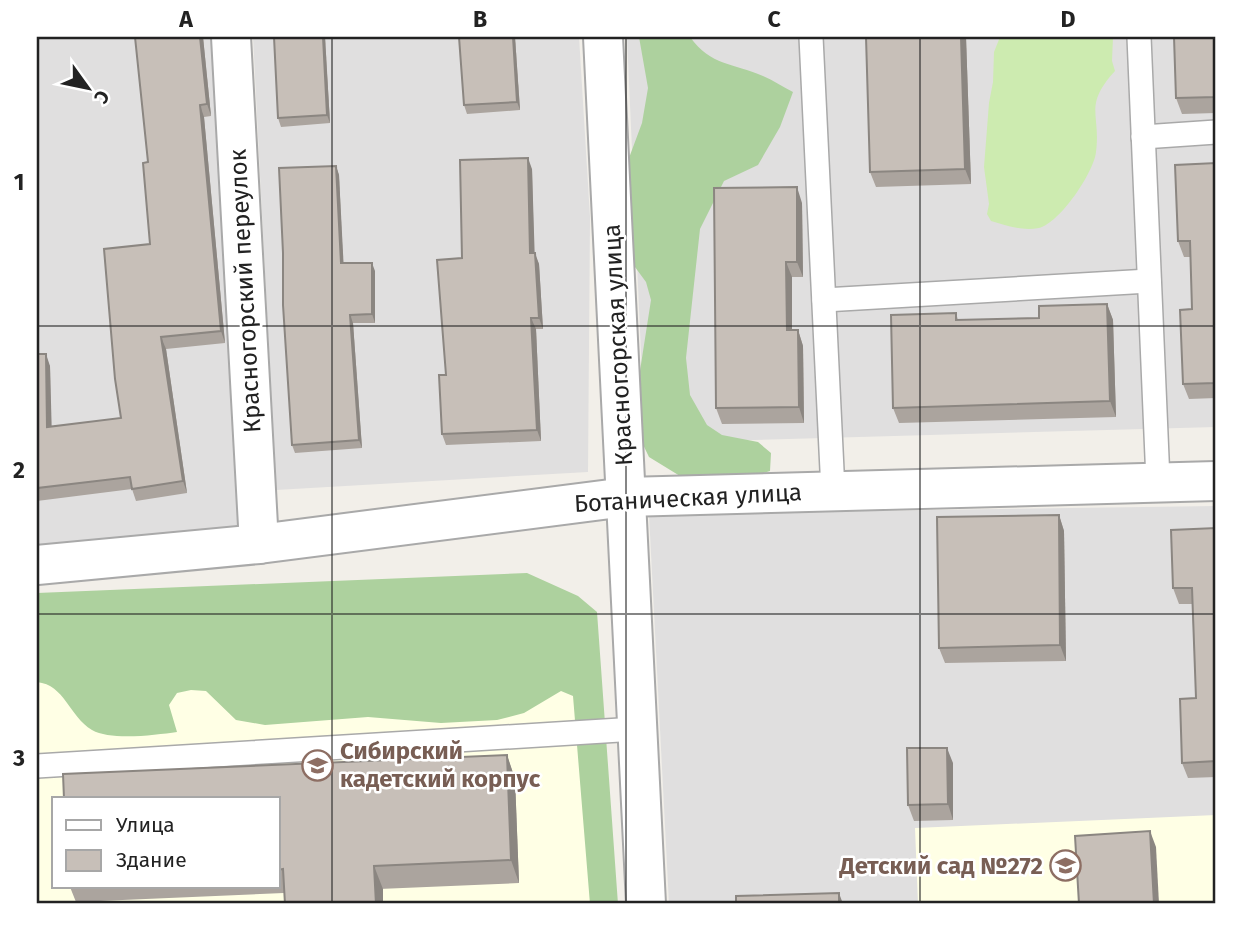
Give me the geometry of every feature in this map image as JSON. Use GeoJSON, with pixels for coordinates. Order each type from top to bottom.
{"type":"FeatureCollection","features":[{"type":"Feature","properties":{"kind":"street","name":"Красногорский переулок"},"geometry":{"type":"LineString","coordinates":[[231,37],[259,544]]}},
{"type":"Feature","properties":{"kind":"street","name":"Красногорская улица"},"geometry":{"type":"LineString","coordinates":[[603,37],[646,904]]}},
{"type":"Feature","properties":{"kind":"street","name":"Ботаническая улица"},"geometry":{"type":"LineString","coordinates":[[37,565],[259,544],[626,497],[1216,481]]}},
{"type":"Feature","properties":{"kind":"lane"},"geometry":{"type":"LineString","coordinates":[[811,37],[833,491]]}},
{"type":"Feature","properties":{"kind":"lane"},"geometry":{"type":"LineString","coordinates":[[1139,37],[1158,481]]}},
{"type":"Feature","properties":{"kind":"lane"},"geometry":{"type":"LineString","coordinates":[[1143,136],[1216,132]]}},
{"type":"Feature","properties":{"kind":"lane"},"geometry":{"type":"LineString","coordinates":[[824,300],[1149,281]]}},
{"type":"Feature","properties":{"kind":"lane"},"geometry":{"type":"LineString","coordinates":[[37,765],[636,729]]}},
{"type":"Feature","properties":{"kind":"shaded area"},"geometry":{"type":"Polygon","coordinates":[[[37,37],[214,37],[238,531],[37,546],[37,37]]]}},
{"type":"Feature","properties":{"kind":"shaded area"},"geometry":{"type":"Polygon","coordinates":[[[253,37],[579,37],[590,217],[588,472],[276,490],[253,37]]]}},
{"type":"Feature","properties":{"kind":"shaded area"},"geometry":{"type":"Polygon","coordinates":[[[627,37],[1216,37],[1216,427],[645,443],[627,37]]]}},
{"type":"Feature","properties":{"kind":"shaded area"},"geometry":{"type":"Polygon","coordinates":[[[1216,506],[1216,904],[669,904],[649,514],[1216,506]]]}},
{"type":"Feature","properties":{"kind":"shaded area","name":"Сибирский кадетский корпус"},"geometry":{"type":"Polygon","coordinates":[[[587,614],[603,904],[37,904],[37,642],[587,614]]]}},
{"type":"Feature","properties":{"kind":"shaded area","name":"Детский сад №272"},"geometry":{"type":"Polygon","coordinates":[[[1216,815],[1216,904],[918,904],[915,828],[1216,815]]]}},
{"type":"Feature","properties":{"kind":"green space"},"geometry":{"type":"Polygon","coordinates":[[[639,37],[690,37],[714,59],[763,76],[793,92],[780,127],[758,165],[724,181],[700,229],[686,358],[690,395],[707,425],[722,435],[758,442],[771,453],[770,471],[733,483],[680,476],[649,457],[632,422],[651,300],[646,282],[604,225],[642,123],[648,88],[639,37]]]}},
{"type":"Feature","properties":{"kind":"green space"},"geometry":{"type":"Polygon","coordinates":[[[1000,37],[1113,37],[1112,61],[1115,71],[1105,83],[1096,102],[1097,139],[1094,161],[1083,184],[1066,207],[1039,228],[1003,225],[991,221],[987,214],[989,204],[984,167],[994,52],[1000,37]]]}},
{"type":"Feature","properties":{"kind":"green space"},"geometry":{"type":"Polygon","coordinates":[[[527,573],[578,596],[597,612],[618,904],[590,904],[573,696],[561,691],[524,713],[497,720],[441,723],[368,717],[265,725],[236,720],[206,691],[191,690],[177,693],[169,705],[177,732],[121,736],[92,730],[61,695],[46,684],[37,682],[37,593],[527,573]]]}},
{"type":"Feature","properties":{"kind":"building"},"geometry":{"type":"Polygon","coordinates":[[[135,37],[200,37],[207,104],[200,105],[221,331],[161,337],[183,481],[132,489],[130,477],[37,488],[37,354],[46,354],[47,427],[121,418],[104,249],[150,244],[143,163],[148,162],[135,37]]]}},
{"type":"Feature","properties":{"kind":"building"},"geometry":{"type":"Polygon","coordinates":[[[274,37],[323,37],[327,115],[278,118],[274,37]]]}},
{"type":"Feature","properties":{"kind":"building"},"geometry":{"type":"Polygon","coordinates":[[[459,37],[513,37],[517,102],[464,105],[459,37]]]}},
{"type":"Feature","properties":{"kind":"building"},"geometry":{"type":"Polygon","coordinates":[[[866,37],[961,37],[965,169],[870,172],[866,37]]]}},
{"type":"Feature","properties":{"kind":"building"},"geometry":{"type":"Polygon","coordinates":[[[1174,37],[1216,37],[1216,97],[1176,98],[1174,37]]]}},
{"type":"Feature","properties":{"kind":"building"},"geometry":{"type":"Polygon","coordinates":[[[528,158],[530,253],[535,253],[539,318],[531,318],[537,430],[442,434],[439,375],[446,375],[437,260],[462,258],[460,160],[528,158]]]}},
{"type":"Feature","properties":{"kind":"building"},"geometry":{"type":"Polygon","coordinates":[[[1216,163],[1216,383],[1183,384],[1180,310],[1192,309],[1190,241],[1178,241],[1175,165],[1216,163]]]}},
{"type":"Feature","properties":{"kind":"building"},"geometry":{"type":"Polygon","coordinates":[[[336,166],[341,263],[372,263],[372,314],[350,315],[359,440],[292,445],[283,305],[279,168],[336,166]]]}},
{"type":"Feature","properties":{"kind":"building"},"geometry":{"type":"Polygon","coordinates":[[[797,187],[797,262],[786,262],[787,330],[798,330],[799,407],[716,408],[714,188],[797,187]]]}},
{"type":"Feature","properties":{"kind":"building"},"geometry":{"type":"Polygon","coordinates":[[[1107,304],[1110,401],[893,408],[891,315],[956,313],[956,320],[1039,318],[1039,306],[1107,304]]]}},
{"type":"Feature","properties":{"kind":"building"},"geometry":{"type":"Polygon","coordinates":[[[1059,515],[1060,645],[939,648],[937,517],[1059,515]]]}},
{"type":"Feature","properties":{"kind":"building"},"geometry":{"type":"Polygon","coordinates":[[[1216,528],[1216,761],[1182,763],[1180,699],[1196,698],[1192,588],[1173,588],[1171,530],[1216,528]]]}},
{"type":"Feature","properties":{"kind":"building"},"geometry":{"type":"Polygon","coordinates":[[[907,748],[947,748],[948,804],[908,805],[907,748]]]}},
{"type":"Feature","properties":{"kind":"building"},"geometry":{"type":"Polygon","coordinates":[[[507,755],[511,860],[374,866],[376,904],[285,904],[283,869],[280,870],[280,797],[64,797],[63,774],[507,755]]]}},
{"type":"Feature","properties":{"kind":"building"},"geometry":{"type":"Polygon","coordinates":[[[1150,831],[1154,904],[1079,904],[1075,836],[1150,831]]]}},
{"type":"Feature","properties":{"kind":"building"},"geometry":{"type":"Polygon","coordinates":[[[839,893],[839,904],[736,904],[736,896],[839,893]]]}},
{"type":"Feature","properties":{"kind":"place","name":"Сибирский кадетский корпус"},"geometry":{"type":"Point","coordinates":[317,765]}},
{"type":"Feature","properties":{"kind":"place","name":"Детский сад №272"},"geometry":{"type":"Point","coordinates":[1066,866]}}]}
